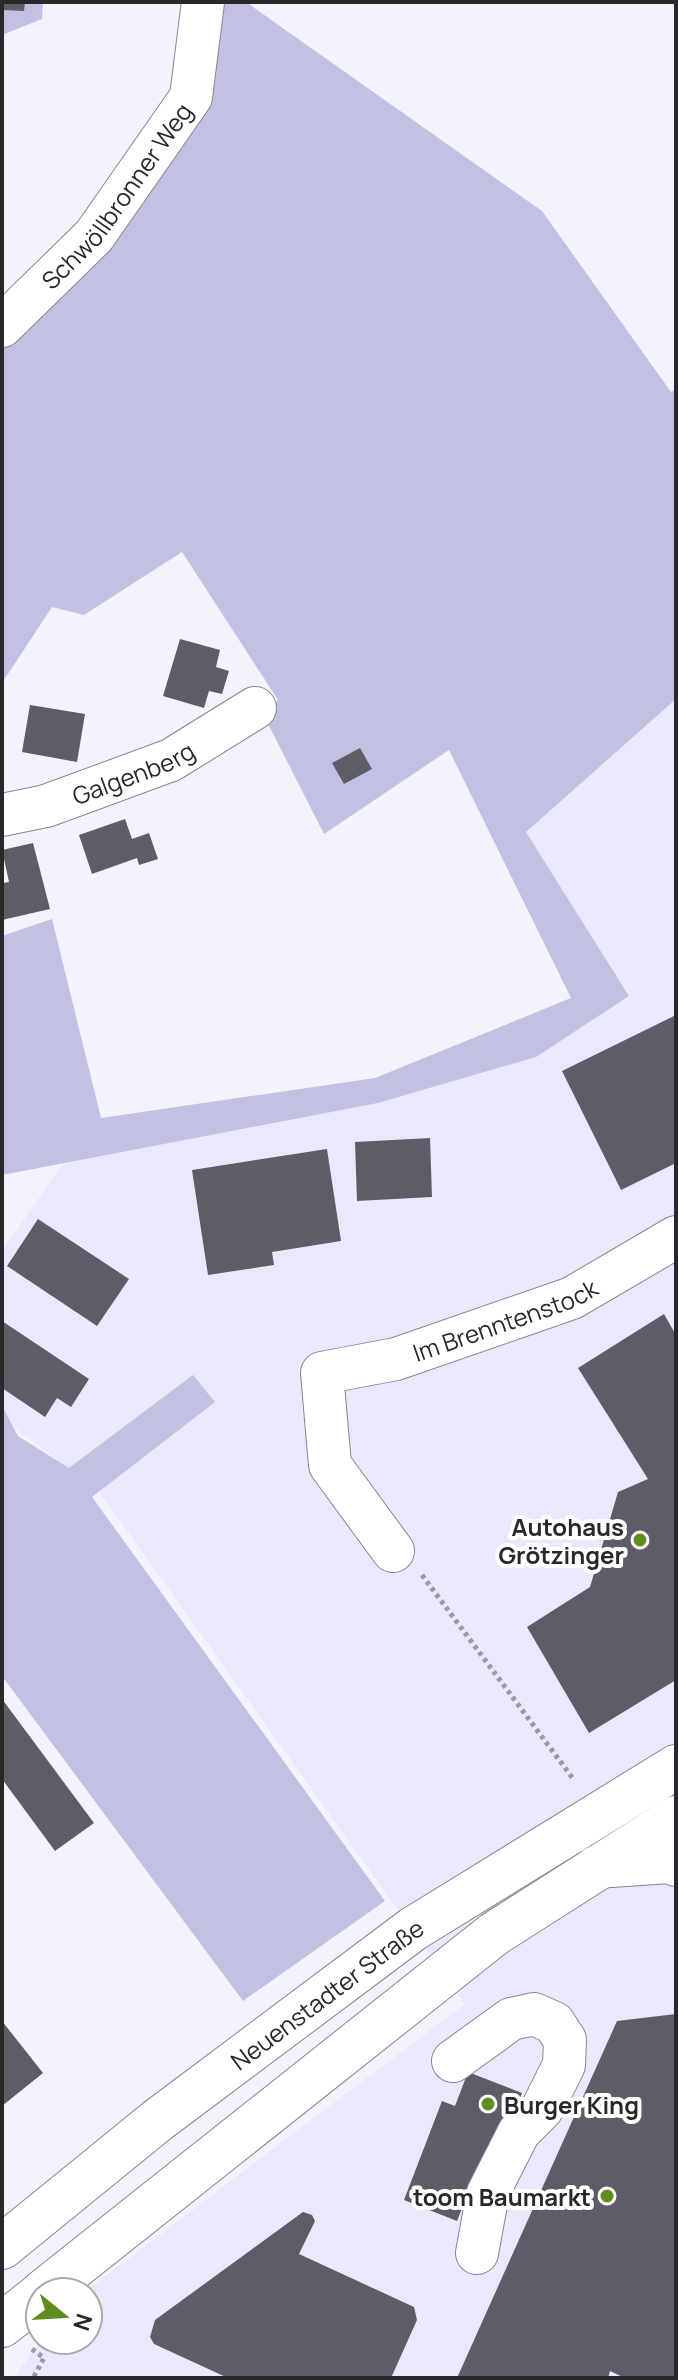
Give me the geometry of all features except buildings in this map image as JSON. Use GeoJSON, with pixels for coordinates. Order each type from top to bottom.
{"type":"FeatureCollection","features":[{"type":"Feature","properties":{"kind":"main road","name":"Neuenstadter Straße"},"geometry":{"type":"LineString","coordinates":[[2,2247],[158,2120],[413,1929],[675,1771]]}},
{"type":"Feature","properties":{"kind":"main road"},"geometry":{"type":"LineString","coordinates":[[63,2276],[494,1934],[676,1818]]}},
{"type":"Feature","properties":{"kind":"main road"},"geometry":{"type":"LineString","coordinates":[[2,2325],[24,2307]]}},
{"type":"Feature","properties":{"kind":"street","name":"Schwöllbronner Weg"},"geometry":{"type":"LineString","coordinates":[[2,326],[94,236],[191,97],[203,2]]}},
{"type":"Feature","properties":{"kind":"street","name":"Galgenberg"},"geometry":{"type":"LineString","coordinates":[[2,815],[46,806],[171,760],[255,708]]}},
{"type":"Feature","properties":{"kind":"street","name":"Im Brenntenstock"},"geometry":{"type":"LineString","coordinates":[[393,1551],[330,1465],[322,1373],[396,1359],[572,1298],[676,1237]]}},
{"type":"Feature","properties":{"kind":"street"},"geometry":{"type":"LineString","coordinates":[[596,1867],[669,1862],[676,1865]]}},
{"type":"Feature","properties":{"kind":"street"},"geometry":{"type":"LineString","coordinates":[[453,2061],[511,2019],[534,2014],[554,2023],[565,2040],[564,2065],[542,2109],[519,2132],[488,2193],[477,2253]]}},
{"type":"Feature","properties":{"kind":"path"},"geometry":{"type":"LineString","coordinates":[[393,1551],[413,1564],[574,1780]]}},
{"type":"Feature","properties":{"kind":"shaded area"},"geometry":{"type":"Polygon","coordinates":[[[2,2],[43,2],[42,19],[2,35],[2,2]]]}},
{"type":"Feature","properties":{"kind":"shaded area"},"geometry":{"type":"Polygon","coordinates":[[[223,2],[246,2],[542,211],[671,392],[676,389],[676,699],[526,832],[629,996],[536,1057],[378,1103],[2,1175],[2,936],[52,919],[101,1118],[375,1078],[571,998],[449,750],[324,834],[262,712],[278,700],[182,552],[84,615],[52,607],[2,683],[2,339],[101,242],[223,2]]]}},
{"type":"Feature","properties":{"kind":"shaded area"},"geometry":{"type":"Polygon","coordinates":[[[676,699],[676,2378],[14,2378],[30,2356],[104,2356],[104,2277],[465,2004],[99,1491],[2,1418],[2,1251],[65,1161],[378,1103],[536,1057],[629,995],[526,832],[676,699]]]}},
{"type":"Feature","properties":{"kind":"shaded area"},"geometry":{"type":"Polygon","coordinates":[[[193,1375],[215,1402],[92,1497],[385,1901],[243,2001],[2,1676],[2,1406],[18,1436],[69,1468],[193,1375]]]}},
{"type":"Feature","properties":{"kind":"place","name":"Autohaus Grötzinger"},"geometry":{"type":"Point","coordinates":[640,1540]}},
{"type":"Feature","properties":{"kind":"place","name":"Burger King"},"geometry":{"type":"Point","coordinates":[488,2104]}},
{"type":"Feature","properties":{"kind":"place","name":"toom Baumarkt"},"geometry":{"type":"Point","coordinates":[607,2196]}}]}
